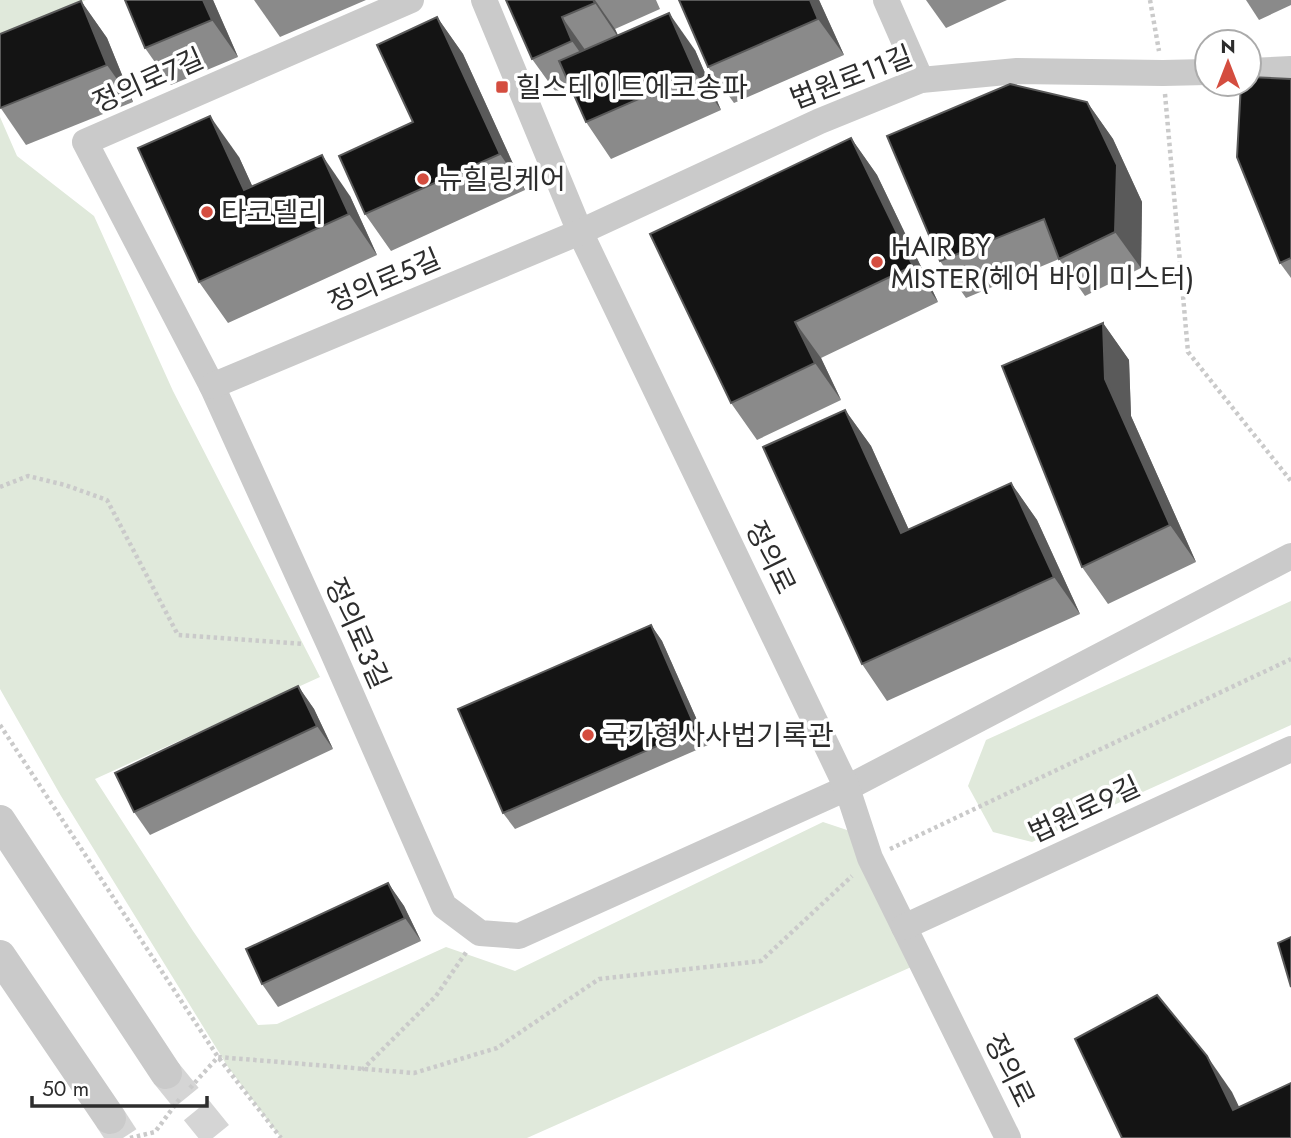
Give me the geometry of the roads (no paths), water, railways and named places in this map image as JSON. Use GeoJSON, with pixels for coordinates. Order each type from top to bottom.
{"type":"FeatureCollection","features":[{"type":"Feature","properties":{"kind":"street","name":"정의로7길"},"geometry":{"type":"LineString","coordinates":[[212,386],[85,142],[411,0]]}},
{"type":"Feature","properties":{"kind":"street","name":"정의로"},"geometry":{"type":"LineString","coordinates":[[484,0],[580,232],[847,788],[870,858],[1008,1138]]}},
{"type":"Feature","properties":{"kind":"street"},"geometry":{"type":"LineString","coordinates":[[886,0],[921,80]]}},
{"type":"Feature","properties":{"kind":"street"},"geometry":{"type":"LineString","coordinates":[[1263,70],[1291,69]]}},
{"type":"Feature","properties":{"kind":"street","name":"법원로11길"},"geometry":{"type":"LineString","coordinates":[[580,232],[820,121],[921,80],[1017,71],[1193,72]]}},
{"type":"Feature","properties":{"kind":"street","name":"정의로5길"},"geometry":{"type":"LineString","coordinates":[[212,386],[580,232]]}},
{"type":"Feature","properties":{"kind":"street","name":"정의로3길"},"geometry":{"type":"LineString","coordinates":[[212,386],[330,646],[443,906],[480,933],[519,936],[847,788]]}},
{"type":"Feature","properties":{"kind":"street"},"geometry":{"type":"LineString","coordinates":[[847,788],[1291,556]]}},
{"type":"Feature","properties":{"kind":"street","name":"법원로9길"},"geometry":{"type":"LineString","coordinates":[[904,927],[1291,749]]}},
{"type":"Feature","properties":{"kind":"street"},"geometry":{"type":"LineString","coordinates":[[0,821],[166,1073]]}},
{"type":"Feature","properties":{"kind":"street"},"geometry":{"type":"LineString","coordinates":[[0,956],[120,1128]]}},
{"type":"Feature","properties":{"kind":"tunnel"},"geometry":{"type":"LineString","coordinates":[[166,1073],[219,1138]]}},
{"type":"Feature","properties":{"kind":"tunnel"},"geometry":{"type":"LineString","coordinates":[[110,1118],[123,1138]]}},
{"type":"Feature","properties":{"kind":"place","name":"힐스테이트에코송파"},"geometry":{"type":"Point","coordinates":[502,87]}},
{"type":"Feature","properties":{"kind":"place","name":"뉴힐링케어"},"geometry":{"type":"Point","coordinates":[423,179]}},
{"type":"Feature","properties":{"kind":"place","name":"타코델리"},"geometry":{"type":"Point","coordinates":[207,212]}},
{"type":"Feature","properties":{"kind":"place","name":"HAIR BY MISTER(헤어 바이 미스터)"},"geometry":{"type":"Point","coordinates":[877,262]}},
{"type":"Feature","properties":{"kind":"place","name":"국가형사사법기록관"},"geometry":{"type":"Point","coordinates":[588,735]}}]}
